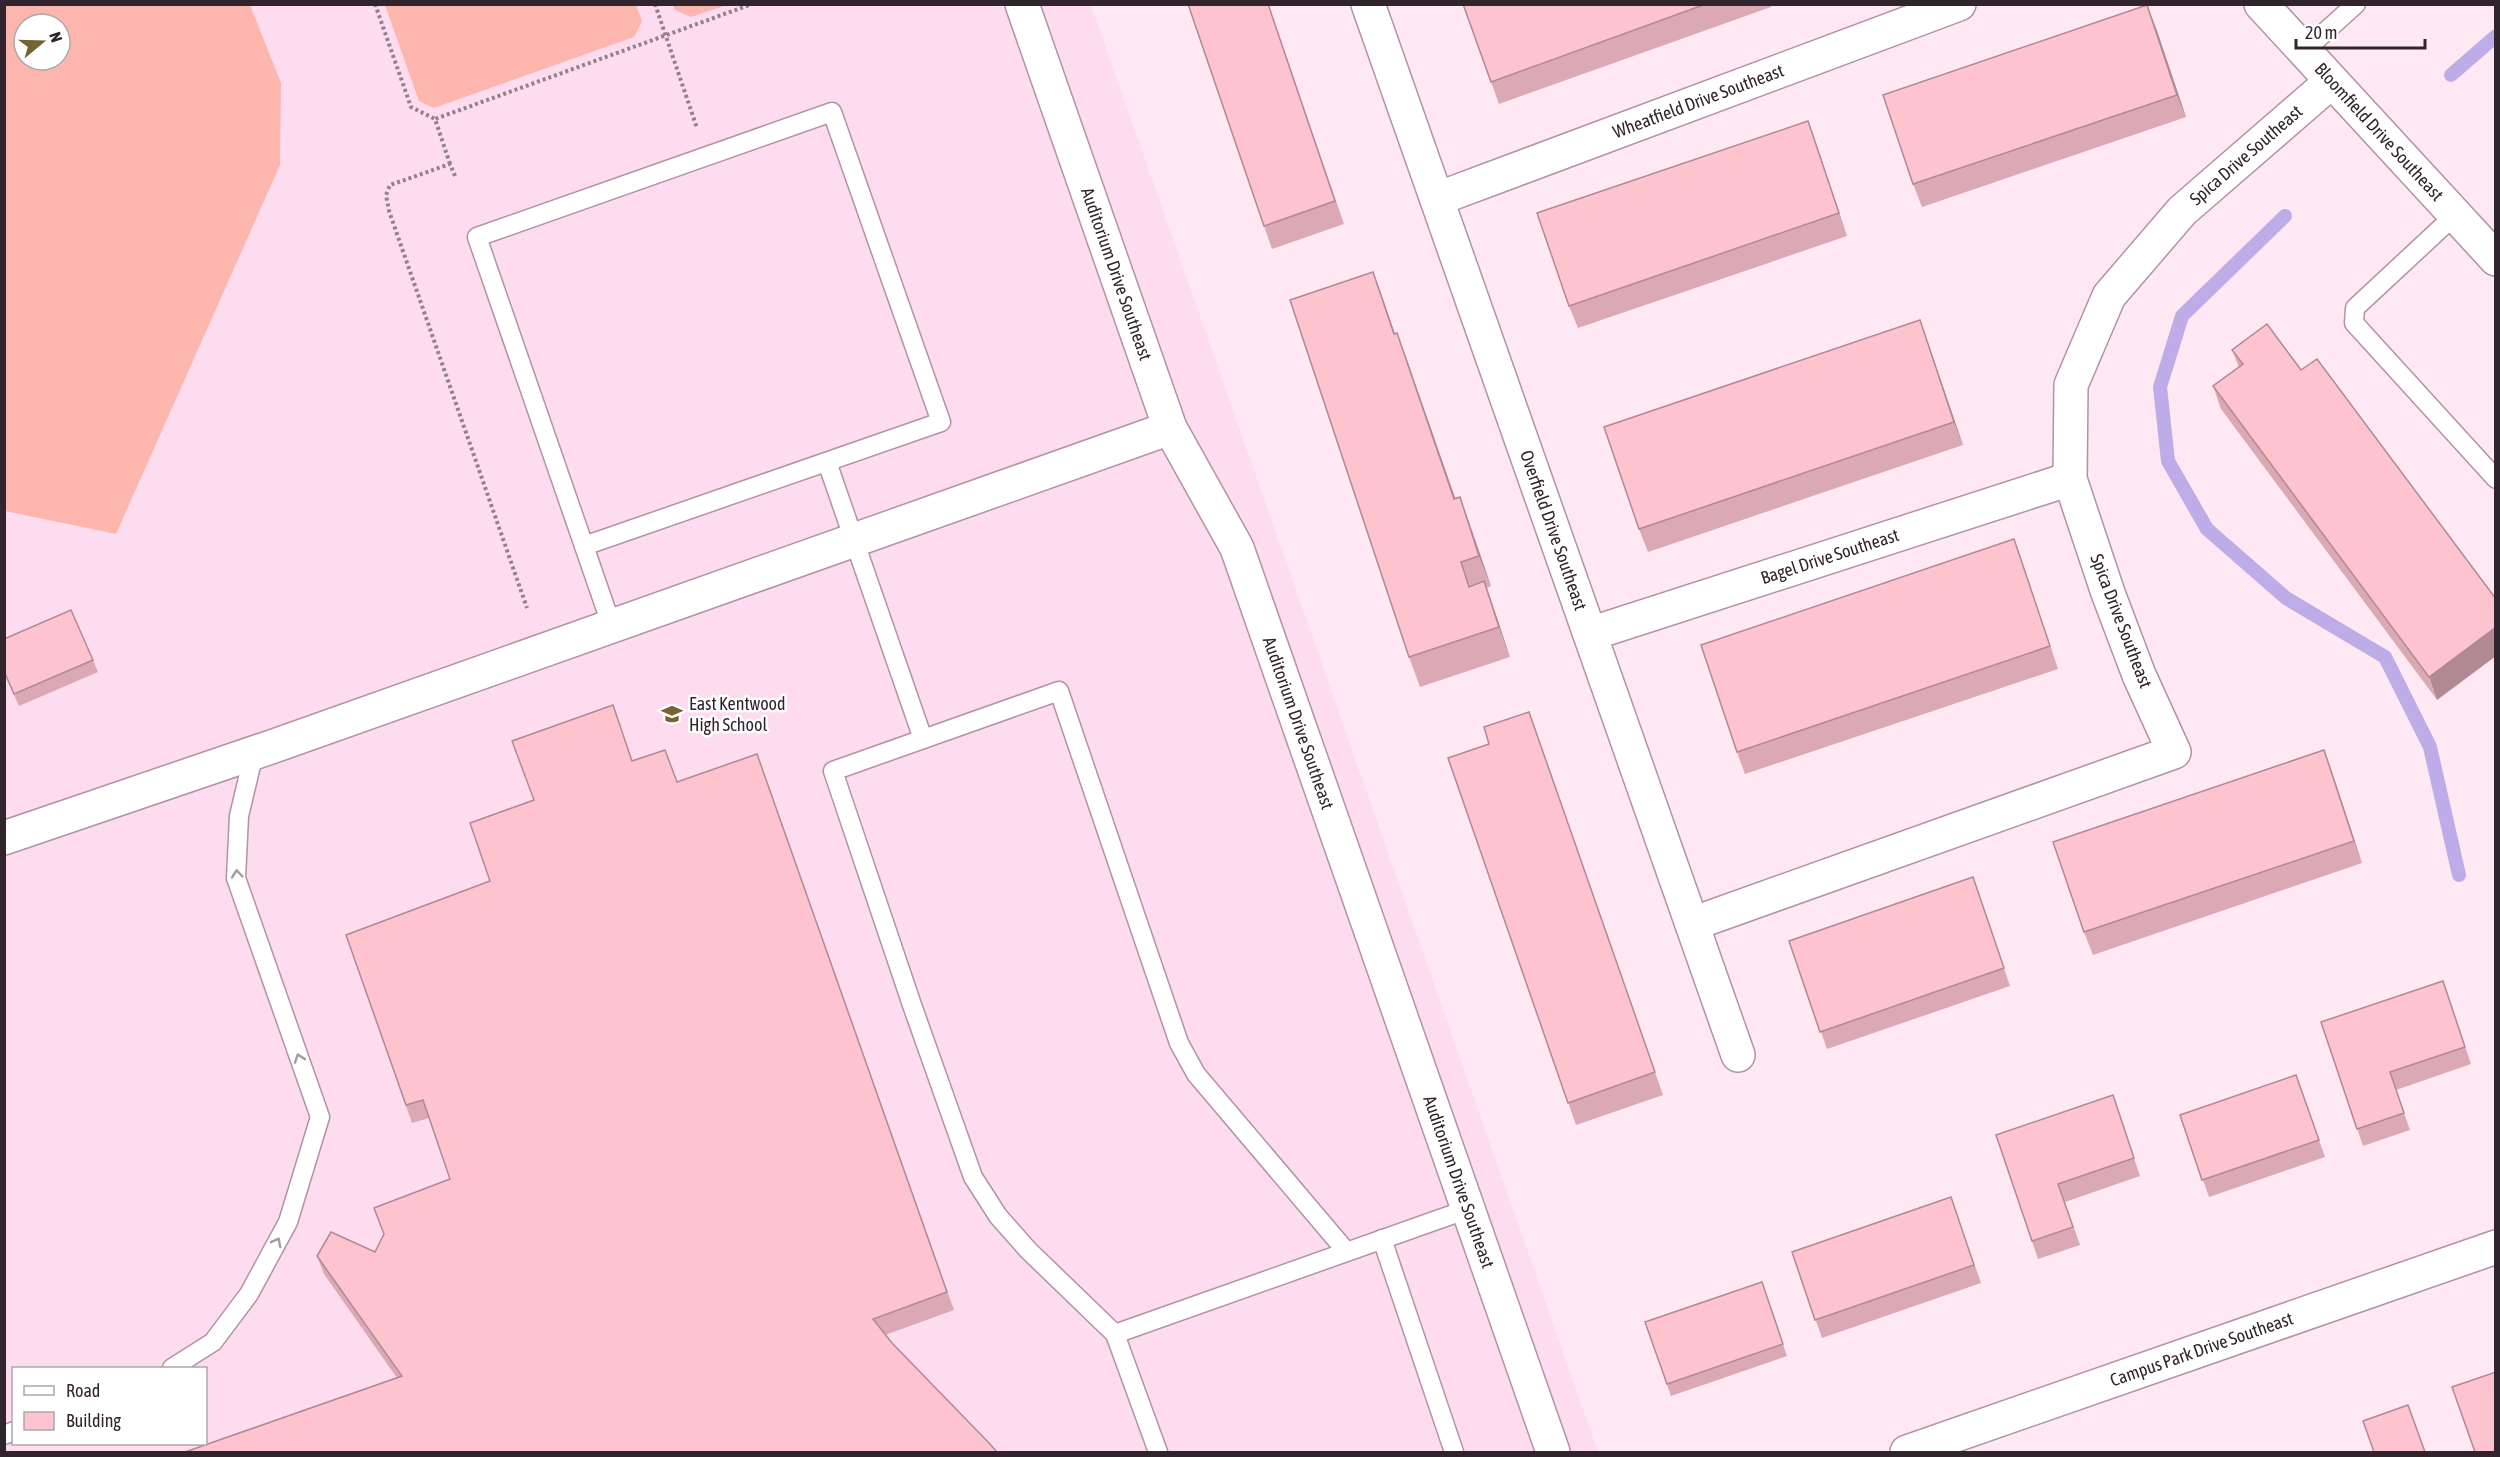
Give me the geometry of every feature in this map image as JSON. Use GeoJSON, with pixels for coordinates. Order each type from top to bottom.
{"type":"FeatureCollection","features":[{"type":"Feature","properties":{"kind":"street","name":"Auditorium Drive Southeast"},"geometry":{"type":"LineString","coordinates":[[1022,4],[1170,428],[1237,548],[1553,1452]]}},
{"type":"Feature","properties":{"kind":"street","name":"Overfield Drive Southeast"},"geometry":{"type":"LineString","coordinates":[[1368,4],[1738,1054]]}},
{"type":"Feature","properties":{"kind":"street","name":"Wheatfield Drive Southeast"},"geometry":{"type":"LineString","coordinates":[[1437,199],[1959,4]]}},
{"type":"Feature","properties":{"kind":"street","name":"Bloomfield Drive Southeast"},"geometry":{"type":"LineString","coordinates":[[2262,4],[2496,259]]}},
{"type":"Feature","properties":{"kind":"street","name":"Spica Drive Southeast"},"geometry":{"type":"LineString","coordinates":[[1692,924],[2174,752],[2139,675],[2108,593],[2070,479],[2071,385],[2109,296],[2182,211],[2332,81]]}},
{"type":"Feature","properties":{"kind":"street"},"geometry":{"type":"LineString","coordinates":[[4,838],[254,753],[1170,428]]}},
{"type":"Feature","properties":{"kind":"street","name":"Bagel Drive Southeast"},"geometry":{"type":"LineString","coordinates":[[1590,634],[2070,479]]}},
{"type":"Feature","properties":{"kind":"street","name":"Campus Park Drive Southeast"},"geometry":{"type":"LineString","coordinates":[[1907,1452],[2496,1247]]}},
{"type":"Feature","properties":{"kind":"lane"},"geometry":{"type":"LineString","coordinates":[[2304,51],[2356,4]]}},
{"type":"Feature","properties":{"kind":"lane"},"geometry":{"type":"LineString","coordinates":[[584,546],[940,422],[832,112],[477,237],[612,627]]}},
{"type":"Feature","properties":{"kind":"lane"},"geometry":{"type":"LineString","coordinates":[[2456,215],[2355,308],[2354,323],[2496,479]]}},
{"type":"Feature","properties":{"kind":"lane"},"geometry":{"type":"LineString","coordinates":[[827,462],[923,739]]}},
{"type":"Feature","properties":{"kind":"lane"},"geometry":{"type":"LineString","coordinates":[[1158,1452],[1114,1334],[1028,1250],[998,1216],[974,1177],[912,1005],[833,771],[1059,691],[1179,1043],[1196,1074],[1346,1251]]}},
{"type":"Feature","properties":{"kind":"lane"},"geometry":{"type":"LineString","coordinates":[[174,1367],[213,1342],[249,1294],[288,1222],[320,1117],[236,878],[239,816],[254,753]]}},
{"type":"Feature","properties":{"kind":"lane"},"geometry":{"type":"LineString","coordinates":[[1114,1334],[1468,1209]]}},
{"type":"Feature","properties":{"kind":"lane"},"geometry":{"type":"LineString","coordinates":[[1382,1239],[1454,1452]]}},
{"type":"Feature","properties":{"kind":"path"},"geometry":{"type":"LineString","coordinates":[[375,4],[411,107],[435,118],[752,4]]}},
{"type":"Feature","properties":{"kind":"path"},"geometry":{"type":"LineString","coordinates":[[655,4],[697,129]]}},
{"type":"Feature","properties":{"kind":"path"},"geometry":{"type":"LineString","coordinates":[[435,118],[455,176]]}},
{"type":"Feature","properties":{"kind":"path"},"geometry":{"type":"LineString","coordinates":[[450,164],[390,185],[386,195],[389,211],[527,608]]}},
{"type":"Feature","properties":{"kind":"shaded area"},"geometry":{"type":"Polygon","coordinates":[[[5,4],[250,5],[281,83],[280,165],[116,534],[5,511],[5,4]]]}},
{"type":"Feature","properties":{"kind":"shaded area"},"geometry":{"type":"Polygon","coordinates":[[[673,4],[727,5],[691,17],[675,10],[673,4]]]}},
{"type":"Feature","properties":{"kind":"shaded area","name":"East Kentwood High School"},"geometry":{"type":"Polygon","coordinates":[[[5,5],[1091,5],[1598,1452],[5,1452],[5,5]]]}},
{"type":"Feature","properties":{"kind":"shaded area"},"geometry":{"type":"Polygon","coordinates":[[[385,5],[636,5],[642,21],[634,37],[434,108],[419,101],[385,5]]]}},
{"type":"Feature","properties":{"kind":"building"},"geometry":{"type":"Polygon","coordinates":[[[1188,4],[1268,4],[1335,201],[1264,226],[1188,4]]]}},
{"type":"Feature","properties":{"kind":"building"},"geometry":{"type":"Polygon","coordinates":[[[1463,4],[1706,4],[1491,82],[1463,4]]]}},
{"type":"Feature","properties":{"kind":"building"},"geometry":{"type":"Polygon","coordinates":[[[2147,5],[2177,95],[1913,184],[1883,95],[2147,5]]]}},
{"type":"Feature","properties":{"kind":"building"},"geometry":{"type":"Polygon","coordinates":[[[1808,121],[1839,213],[1569,306],[1537,213],[1808,121]]]}},
{"type":"Feature","properties":{"kind":"building"},"geometry":{"type":"Polygon","coordinates":[[[1373,272],[1394,334],[1397,333],[1454,499],[1460,497],[1479,556],[1461,562],[1469,587],[1484,581],[1499,627],[1409,657],[1290,300],[1373,272]]]}},
{"type":"Feature","properties":{"kind":"building"},"geometry":{"type":"Polygon","coordinates":[[[1920,320],[1954,422],[1639,529],[1604,427],[1920,320]]]}},
{"type":"Feature","properties":{"kind":"building"},"geometry":{"type":"Polygon","coordinates":[[[2267,324],[2301,370],[2317,359],[2496,599],[2496,627],[2429,677],[2213,386],[2243,364],[2232,350],[2267,324]]]}},
{"type":"Feature","properties":{"kind":"building"},"geometry":{"type":"Polygon","coordinates":[[[2014,539],[2050,646],[1737,752],[1701,645],[2014,539]]]}},
{"type":"Feature","properties":{"kind":"building"},"geometry":{"type":"Polygon","coordinates":[[[71,610],[93,660],[14,694],[4,671],[4,639],[71,610]]]}},
{"type":"Feature","properties":{"kind":"building","name":"East Kentwood High School"},"geometry":{"type":"Polygon","coordinates":[[[613,705],[632,761],[665,750],[677,782],[757,754],[947,1292],[873,1319],[892,1343],[997,1452],[185,1452],[402,1376],[317,1256],[331,1232],[375,1252],[384,1234],[374,1208],[450,1179],[423,1100],[406,1105],[346,935],[490,881],[470,823],[534,800],[512,741],[613,705]]]}},
{"type":"Feature","properties":{"kind":"building"},"geometry":{"type":"Polygon","coordinates":[[[1529,712],[1655,1072],[1568,1103],[1448,758],[1489,744],[1484,727],[1529,712]]]}},
{"type":"Feature","properties":{"kind":"building"},"geometry":{"type":"Polygon","coordinates":[[[2324,750],[2354,841],[2084,932],[2053,842],[2324,750]]]}},
{"type":"Feature","properties":{"kind":"building"},"geometry":{"type":"Polygon","coordinates":[[[1973,877],[2004,968],[1820,1032],[1789,941],[1973,877]]]}},
{"type":"Feature","properties":{"kind":"building"},"geometry":{"type":"Polygon","coordinates":[[[2443,981],[2465,1047],[2390,1072],[2404,1113],[2357,1129],[2321,1022],[2443,981]]]}},
{"type":"Feature","properties":{"kind":"building"},"geometry":{"type":"Polygon","coordinates":[[[2296,1075],[2319,1140],[2202,1180],[2180,1115],[2296,1075]]]}},
{"type":"Feature","properties":{"kind":"building"},"geometry":{"type":"Polygon","coordinates":[[[2113,1095],[2134,1158],[2058,1184],[2073,1227],[2032,1241],[1996,1135],[2113,1095]]]}},
{"type":"Feature","properties":{"kind":"building"},"geometry":{"type":"Polygon","coordinates":[[[1951,1197],[1974,1265],[1815,1320],[1792,1252],[1951,1197]]]}},
{"type":"Feature","properties":{"kind":"building"},"geometry":{"type":"Polygon","coordinates":[[[1762,1282],[1783,1344],[1667,1384],[1645,1322],[1762,1282]]]}},
{"type":"Feature","properties":{"kind":"building"},"geometry":{"type":"Polygon","coordinates":[[[2496,1372],[2496,1452],[2475,1452],[2452,1387],[2496,1372]]]}},
{"type":"Feature","properties":{"kind":"building"},"geometry":{"type":"Polygon","coordinates":[[[2408,1405],[2425,1452],[2374,1452],[2363,1421],[2408,1405]]]}},
{"type":"Feature","properties":{"kind":"waterway"},"geometry":{"type":"LineString","coordinates":[[2451,75],[2496,36]]}},
{"type":"Feature","properties":{"kind":"waterway"},"geometry":{"type":"LineString","coordinates":[[2285,216],[2182,316],[2160,387],[2168,461],[2207,529],[2286,598],[2385,657],[2430,747],[2459,875]]}},
{"type":"Feature","properties":{"kind":"place","name":"East Kentwood High School"},"geometry":{"type":"Point","coordinates":[672,714]}}]}
